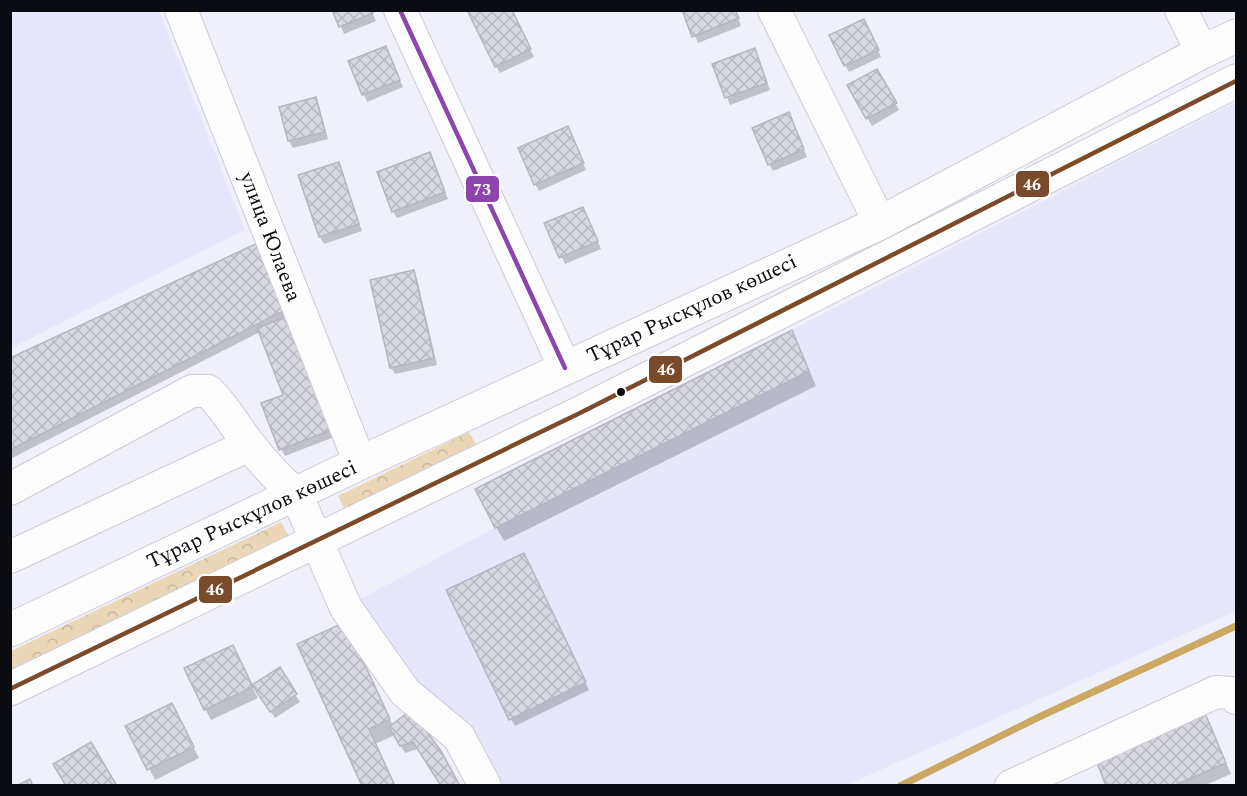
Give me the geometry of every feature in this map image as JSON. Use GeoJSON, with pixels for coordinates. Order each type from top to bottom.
{"type":"FeatureCollection","features":[{"type":"Feature","properties":{"kind":"main road","name":"Тұрар Рыскұлов көшесі"},"geometry":{"type":"LineString","coordinates":[[10,630],[360,464],[879,223],[1236,36]]}},
{"type":"Feature","properties":{"kind":"main road","name":"Тұрар Рыскұлов көшесі"},"geometry":{"type":"LineString","coordinates":[[10,689],[580,412],[1236,81]]}},
{"type":"Feature","properties":{"kind":"street","name":"улица Юлаева"},"geometry":{"type":"LineString","coordinates":[[181,10],[360,464]]}},
{"type":"Feature","properties":{"kind":"street"},"geometry":{"type":"LineString","coordinates":[[400,10],[565,368]]}},
{"type":"Feature","properties":{"kind":"street"},"geometry":{"type":"LineString","coordinates":[[774,10],[879,223]]}},
{"type":"Feature","properties":{"kind":"street"},"geometry":{"type":"LineString","coordinates":[[1181,10],[1202,52]]}},
{"type":"Feature","properties":{"kind":"street"},"geometry":{"type":"LineString","coordinates":[[10,489],[192,391],[208,391],[249,445],[296,494],[346,608],[405,692],[459,737],[485,786]]}},
{"type":"Feature","properties":{"kind":"street"},"geometry":{"type":"LineString","coordinates":[[10,557],[249,445]]}},
{"type":"Feature","properties":{"kind":"street"},"geometry":{"type":"LineString","coordinates":[[1011,786],[1216,692],[1231,693],[1236,698]]}},
{"type":"Feature","properties":{"kind":"shaded area"},"geometry":{"type":"Polygon","coordinates":[[[11,10],[159,11],[245,230],[11,348],[11,10]]]}},
{"type":"Feature","properties":{"kind":"shaded area"},"geometry":{"type":"Polygon","coordinates":[[[1236,102],[1236,611],[847,785],[492,786],[386,669],[353,603],[579,483],[809,371],[792,330],[1236,102]]]}},
{"type":"Feature","properties":{"kind":"green space"},"geometry":{"type":"Polygon","coordinates":[[[469,432],[477,446],[345,510],[338,496],[469,432]]]}},
{"type":"Feature","properties":{"kind":"green space"},"geometry":{"type":"Polygon","coordinates":[[[281,522],[289,537],[11,669],[11,651],[281,522]]]}},
{"type":"Feature","properties":{"kind":"building"},"geometry":{"type":"Polygon","coordinates":[[[332,10],[372,10],[373,13],[339,27],[332,10]]]}},
{"type":"Feature","properties":{"kind":"building"},"geometry":{"type":"Polygon","coordinates":[[[467,10],[512,10],[531,49],[495,67],[467,10]]]}},
{"type":"Feature","properties":{"kind":"building"},"geometry":{"type":"Polygon","coordinates":[[[682,10],[735,10],[739,18],[692,37],[682,10]]]}},
{"type":"Feature","properties":{"kind":"building"},"geometry":{"type":"Polygon","coordinates":[[[864,19],[879,50],[844,66],[829,35],[864,19]]]}},
{"type":"Feature","properties":{"kind":"building"},"geometry":{"type":"Polygon","coordinates":[[[386,46],[400,80],[362,95],[348,61],[386,46]]]}},
{"type":"Feature","properties":{"kind":"building"},"geometry":{"type":"Polygon","coordinates":[[[755,48],[767,83],[725,98],[712,64],[755,48]]]}},
{"type":"Feature","properties":{"kind":"building"},"geometry":{"type":"Polygon","coordinates":[[[877,69],[897,103],[866,119],[847,85],[877,69]]]}},
{"type":"Feature","properties":{"kind":"building"},"geometry":{"type":"Polygon","coordinates":[[[316,97],[325,132],[288,141],[279,107],[316,97]]]}},
{"type":"Feature","properties":{"kind":"building"},"geometry":{"type":"Polygon","coordinates":[[[789,112],[804,149],[768,165],[752,128],[789,112]]]}},
{"type":"Feature","properties":{"kind":"building"},"geometry":{"type":"Polygon","coordinates":[[[568,126],[584,163],[534,185],[518,148],[568,126]]]}},
{"type":"Feature","properties":{"kind":"building"},"geometry":{"type":"Polygon","coordinates":[[[430,152],[445,192],[392,212],[377,172],[430,152]]]}},
{"type":"Feature","properties":{"kind":"building"},"geometry":{"type":"Polygon","coordinates":[[[339,162],[359,224],[319,237],[298,175],[339,162]]]}},
{"type":"Feature","properties":{"kind":"building"},"geometry":{"type":"Polygon","coordinates":[[[583,207],[598,241],[559,258],[544,223],[583,207]]]}},
{"type":"Feature","properties":{"kind":"building"},"geometry":{"type":"Polygon","coordinates":[[[260,242],[291,307],[10,450],[10,358],[260,242]]]}},
{"type":"Feature","properties":{"kind":"building"},"geometry":{"type":"Polygon","coordinates":[[[414,270],[434,358],[390,368],[370,280],[414,270]]]}},
{"type":"Feature","properties":{"kind":"building"},"geometry":{"type":"Polygon","coordinates":[[[296,313],[339,427],[279,450],[261,403],[283,395],[257,328],[296,313]]]}},
{"type":"Feature","properties":{"kind":"building"},"geometry":{"type":"Polygon","coordinates":[[[792,330],[809,371],[495,528],[475,489],[792,330]]]}},
{"type":"Feature","properties":{"kind":"building"},"geometry":{"type":"Polygon","coordinates":[[[524,553],[586,682],[509,720],[446,590],[524,553]]]}},
{"type":"Feature","properties":{"kind":"building"},"geometry":{"type":"Polygon","coordinates":[[[345,622],[390,719],[369,729],[395,786],[362,786],[297,644],[345,622]]]}},
{"type":"Feature","properties":{"kind":"building"},"geometry":{"type":"Polygon","coordinates":[[[233,645],[253,687],[204,710],[184,668],[233,645]]]}},
{"type":"Feature","properties":{"kind":"building"},"geometry":{"type":"Polygon","coordinates":[[[280,667],[297,694],[270,712],[252,685],[280,667]]]}},
{"type":"Feature","properties":{"kind":"building"},"geometry":{"type":"Polygon","coordinates":[[[172,703],[194,747],[147,770],[125,726],[172,703]]]}},
{"type":"Feature","properties":{"kind":"building"},"geometry":{"type":"Polygon","coordinates":[[[411,710],[441,751],[460,786],[441,786],[413,742],[400,746],[389,727],[411,710]]]}},
{"type":"Feature","properties":{"kind":"building"},"geometry":{"type":"Polygon","coordinates":[[[1205,713],[1226,763],[1173,786],[1106,786],[1096,760],[1205,713]]]}},
{"type":"Feature","properties":{"kind":"building"},"geometry":{"type":"Polygon","coordinates":[[[91,742],[117,786],[66,786],[53,764],[91,742]]]}},
{"type":"Feature","properties":{"kind":"building"},"geometry":{"type":"Polygon","coordinates":[[[30,779],[33,786],[16,786],[30,779]]]}},
{"type":"Feature","properties":{"kind":"waterway"},"geometry":{"type":"LineString","coordinates":[[900,786],[1041,716],[1236,626]]}},
{"type":"Feature","properties":{"kind":"transit line","name":"73"},"geometry":{"type":"LineString","coordinates":[[400,10],[565,368]]}},
{"type":"Feature","properties":{"kind":"transit line","name":"46"},"geometry":{"type":"LineString","coordinates":[[10,689],[580,413],[1236,81]]}}]}
